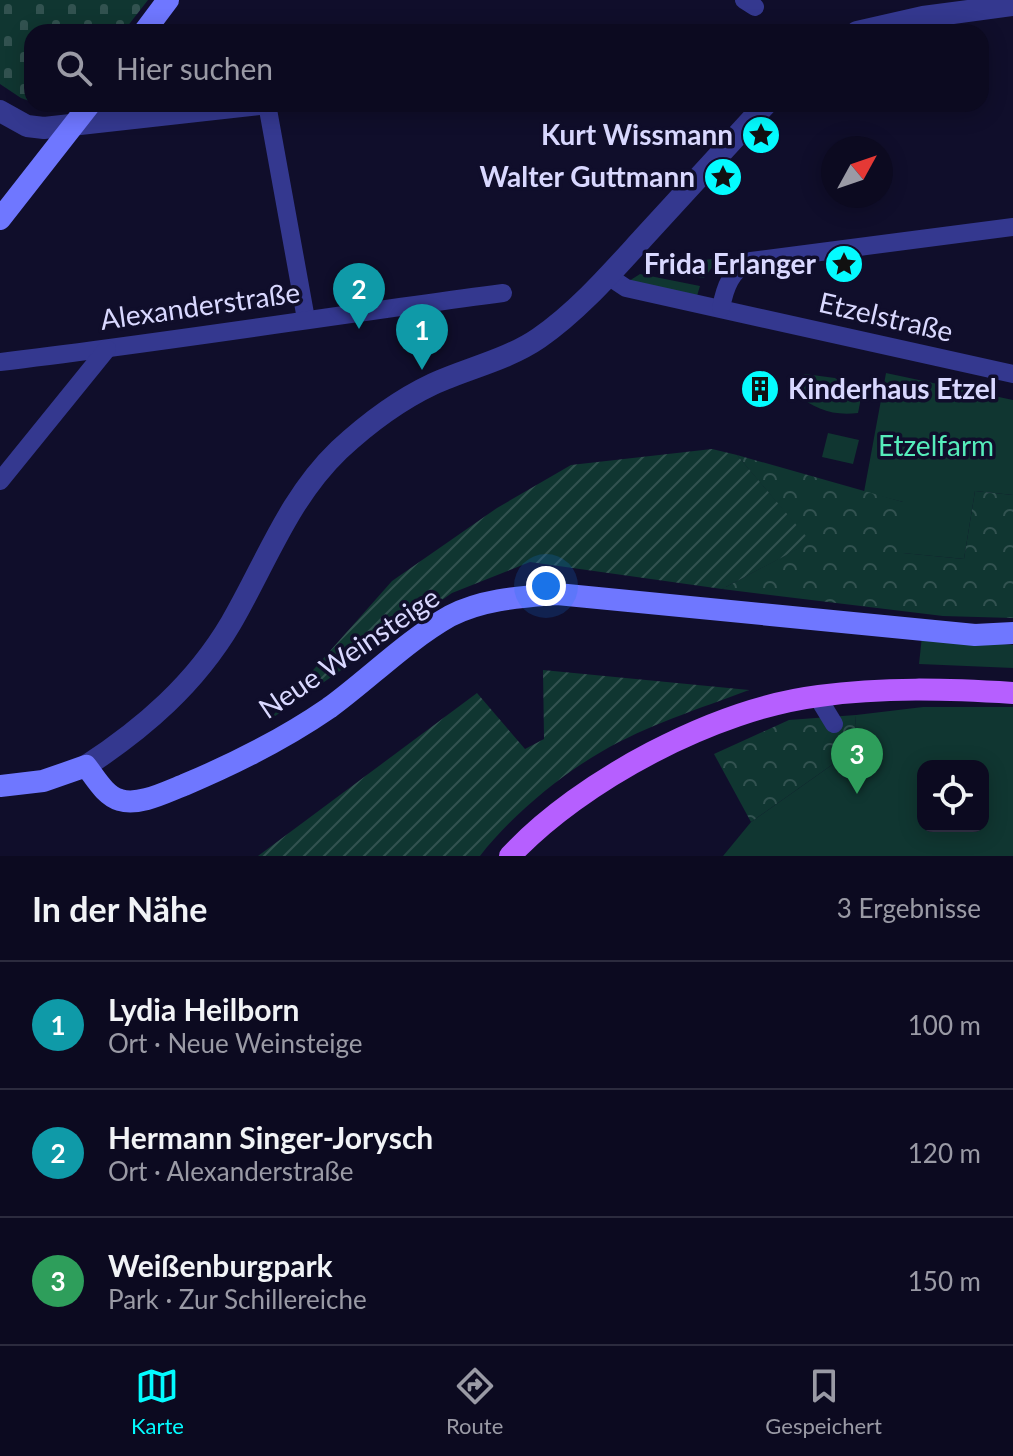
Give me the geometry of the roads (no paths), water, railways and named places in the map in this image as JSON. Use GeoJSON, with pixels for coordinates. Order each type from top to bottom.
{"type":"FeatureCollection","features":[{"type":"Feature","properties":{"kind":"main road"},"geometry":{"type":"LineString","coordinates":[[150,24],[168,0]]}},
{"type":"Feature","properties":{"kind":"main road"},"geometry":{"type":"LineString","coordinates":[[0,219],[83,112]]}},
{"type":"Feature","properties":{"kind":"main road","name":"Neue Weinsteige"},"geometry":{"type":"LineString","coordinates":[[86,766],[108,794],[121,801],[139,800],[176,788],[257,752],[316,715],[452,615],[503,599],[557,594],[975,635],[1013,633]]}},
{"type":"Feature","properties":{"kind":"main road"},"geometry":{"type":"LineString","coordinates":[[510,856],[548,820],[595,785],[661,747],[719,723],[778,704],[817,696],[929,689],[1013,693]]}},
{"type":"Feature","properties":{"kind":"main road"},"geometry":{"type":"LineString","coordinates":[[0,786],[43,781],[86,766]]}},
{"type":"Feature","properties":{"kind":"street"},"geometry":{"type":"LineString","coordinates":[[892,24],[1013,5]]}},
{"type":"Feature","properties":{"kind":"street"},"geometry":{"type":"LineString","coordinates":[[0,111],[27,126],[44,128],[185,112]]}},
{"type":"Feature","properties":{"kind":"street"},"geometry":{"type":"LineString","coordinates":[[268,112],[306,319]]}},
{"type":"Feature","properties":{"kind":"street"},"geometry":{"type":"LineString","coordinates":[[86,766],[126,740],[193,679],[231,624],[290,510],[339,450],[404,399],[536,340],[564,320],[759,112]]}},
{"type":"Feature","properties":{"kind":"street"},"geometry":{"type":"LineString","coordinates":[[721,308],[731,276],[751,261],[1013,227]]}},
{"type":"Feature","properties":{"kind":"street","name":"Etzelstraße"},"geometry":{"type":"LineString","coordinates":[[608,276],[626,288],[1013,374]]}},
{"type":"Feature","properties":{"kind":"street","name":"Alexanderstraße"},"geometry":{"type":"LineString","coordinates":[[0,362],[503,293]]}},
{"type":"Feature","properties":{"kind":"street"},"geometry":{"type":"LineString","coordinates":[[0,481],[107,349]]}},
{"type":"Feature","properties":{"kind":"street"},"geometry":{"type":"LineString","coordinates":[[817,696],[834,724]]}},
{"type":"Feature","properties":{"kind":"place","name":"Kurt Wissmann"},"geometry":{"type":"Point","coordinates":[761,135]}},
{"type":"Feature","properties":{"kind":"place","name":"Walter Guttmann"},"geometry":{"type":"Point","coordinates":[723,177]}},
{"type":"Feature","properties":{"kind":"place","name":"Frida Erlanger"},"geometry":{"type":"Point","coordinates":[844,264]}},
{"type":"Feature","properties":{"kind":"place","name":"Hermann Singer-Jorysch"},"geometry":{"type":"Point","coordinates":[359,329]}},
{"type":"Feature","properties":{"kind":"place","name":"Lydia Heilborn"},"geometry":{"type":"Point","coordinates":[422,370]}},
{"type":"Feature","properties":{"kind":"place","name":"Kinderhaus Etzel"},"geometry":{"type":"Point","coordinates":[760,389]}},
{"type":"Feature","properties":{"kind":"place","name":"Weißenburgpark"},"geometry":{"type":"Point","coordinates":[857,794]}},
{"type":"Feature","properties":{"kind":"park label","name":"Etzelfarm"},"geometry":{"type":"Point","coordinates":[936,446]}}]}
